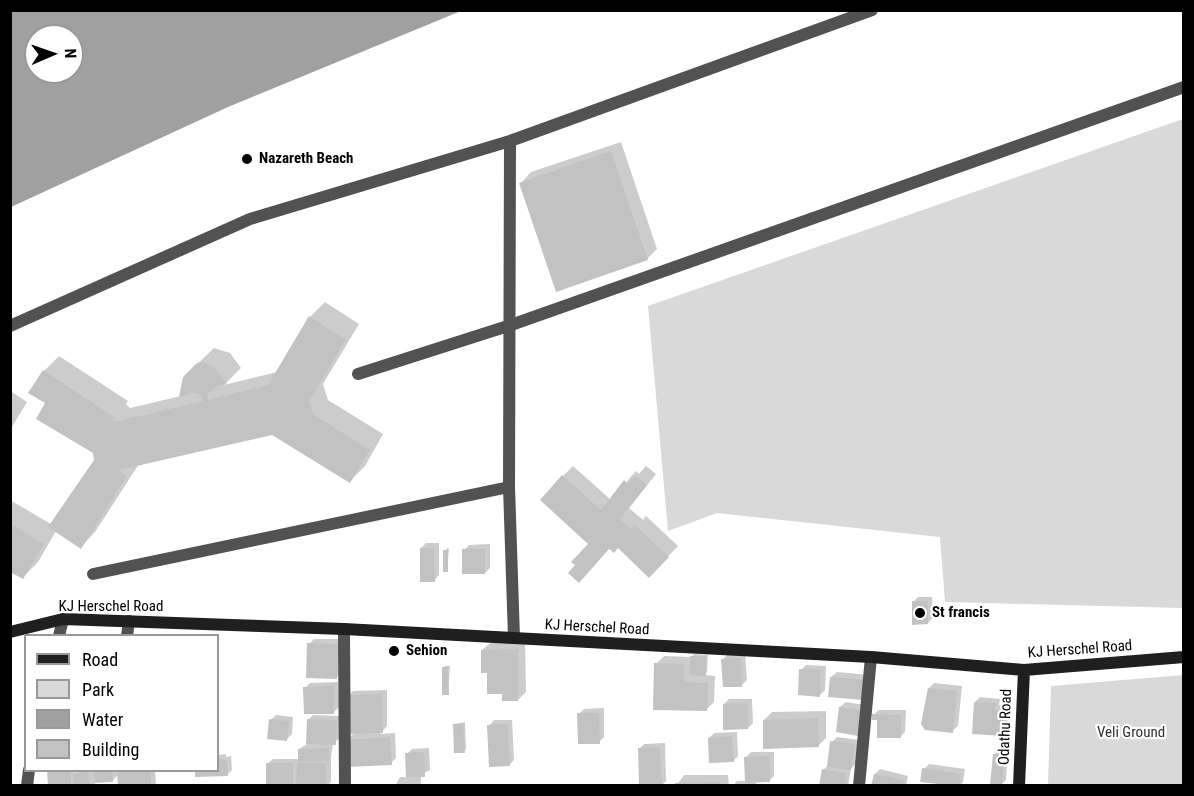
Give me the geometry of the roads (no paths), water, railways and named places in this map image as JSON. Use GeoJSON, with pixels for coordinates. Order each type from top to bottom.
{"type":"FeatureCollection","features":[{"type":"Feature","properties":{"kind":"main road","name":"KJ Herschel Road"},"geometry":{"type":"LineString","coordinates":[[10,632],[63,619],[344,629],[871,657],[1024,670],[1184,657]]}},
{"type":"Feature","properties":{"kind":"main road","name":"Odathu Road"},"geometry":{"type":"LineString","coordinates":[[1019,786],[1024,670]]}},
{"type":"Feature","properties":{"kind":"street"},"geometry":{"type":"LineString","coordinates":[[10,326],[250,219],[510,141],[872,10]]}},
{"type":"Feature","properties":{"kind":"street"},"geometry":{"type":"LineString","coordinates":[[358,374],[511,325],[1184,87]]}},
{"type":"Feature","properties":{"kind":"street"},"geometry":{"type":"LineString","coordinates":[[510,141],[511,325],[508,487],[514,638]]}},
{"type":"Feature","properties":{"kind":"street"},"geometry":{"type":"LineString","coordinates":[[93,574],[508,487]]}},
{"type":"Feature","properties":{"kind":"street"},"geometry":{"type":"LineString","coordinates":[[59,634],[63,619]]}},
{"type":"Feature","properties":{"kind":"street"},"geometry":{"type":"LineString","coordinates":[[128,634],[129,621]]}},
{"type":"Feature","properties":{"kind":"street"},"geometry":{"type":"LineString","coordinates":[[344,629],[345,786]]}},
{"type":"Feature","properties":{"kind":"street"},"geometry":{"type":"LineString","coordinates":[[859,786],[871,657]]}},
{"type":"Feature","properties":{"kind":"water"},"geometry":{"type":"Polygon","coordinates":[[[11,10],[461,10],[461,11],[228,107],[11,207],[11,10]]]}},
{"type":"Feature","properties":{"kind":"place","name":"Nazareth Beach"},"geometry":{"type":"Point","coordinates":[247,159]}},
{"type":"Feature","properties":{"kind":"place","name":"St francis"},"geometry":{"type":"Point","coordinates":[920,613]}},
{"type":"Feature","properties":{"kind":"place","name":"Sehion"},"geometry":{"type":"Point","coordinates":[394,651]}},
{"type":"Feature","properties":{"kind":"park label","name":"Veli Ground"},"geometry":{"type":"Point","coordinates":[1131,733]}}]}
